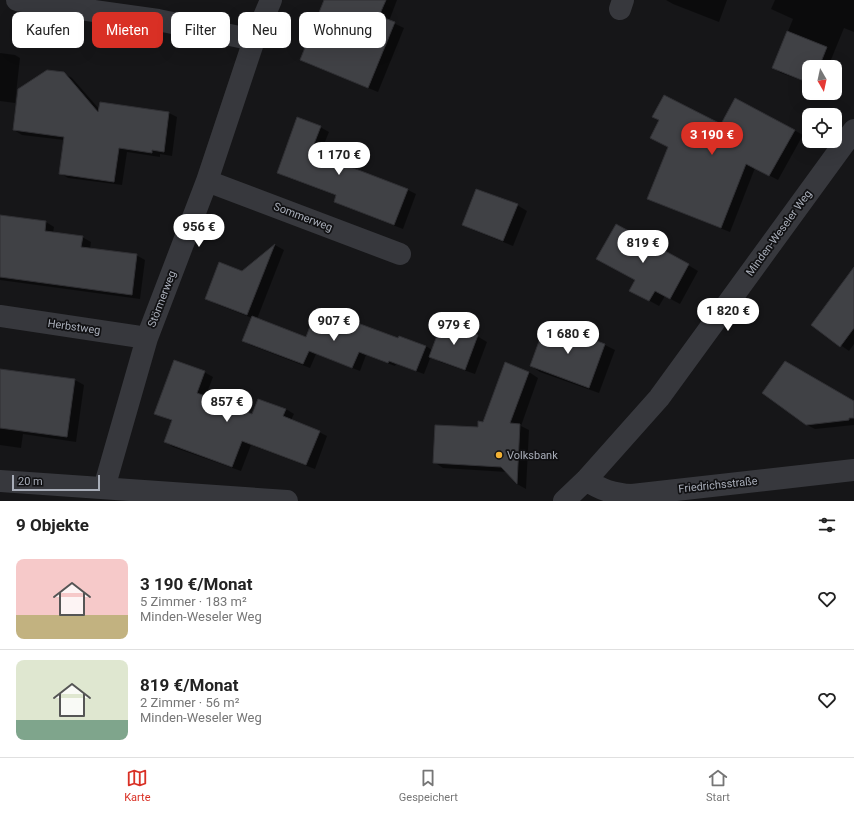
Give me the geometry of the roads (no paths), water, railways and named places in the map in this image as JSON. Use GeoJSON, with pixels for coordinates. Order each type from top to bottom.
{"type":"FeatureCollection","features":[{"type":"Feature","properties":{"kind":"street"},"geometry":{"type":"LineString","coordinates":[[16,0],[158,20],[238,37]]}},
{"type":"Feature","properties":{"kind":"street","name":"Störmerweg"},"geometry":{"type":"LineString","coordinates":[[266,12],[271,0]]}},
{"type":"Feature","properties":{"kind":"street","name":"Störmerweg"},"geometry":{"type":"LineString","coordinates":[[104,488],[147,338],[207,181],[251,48]]}},
{"type":"Feature","properties":{"kind":"street","name":"Minden-Weseler Weg"},"geometry":{"type":"LineString","coordinates":[[564,501],[586,480],[659,398],[854,130]]}},
{"type":"Feature","properties":{"kind":"street","name":"Sommerweg"},"geometry":{"type":"LineString","coordinates":[[207,181],[400,254]]}},
{"type":"Feature","properties":{"kind":"street","name":"Herbstweg"},"geometry":{"type":"LineString","coordinates":[[0,316],[147,338]]}},
{"type":"Feature","properties":{"kind":"street","name":"Friedrichsstraße"},"geometry":{"type":"LineString","coordinates":[[586,480],[607,492],[632,495],[854,470]]}},
{"type":"Feature","properties":{"kind":"street"},"geometry":{"type":"LineString","coordinates":[[0,481],[287,501]]}},
{"type":"Feature","properties":{"kind":"place","name":"Volksbank"},"geometry":{"type":"Point","coordinates":[499,455]}}]}
